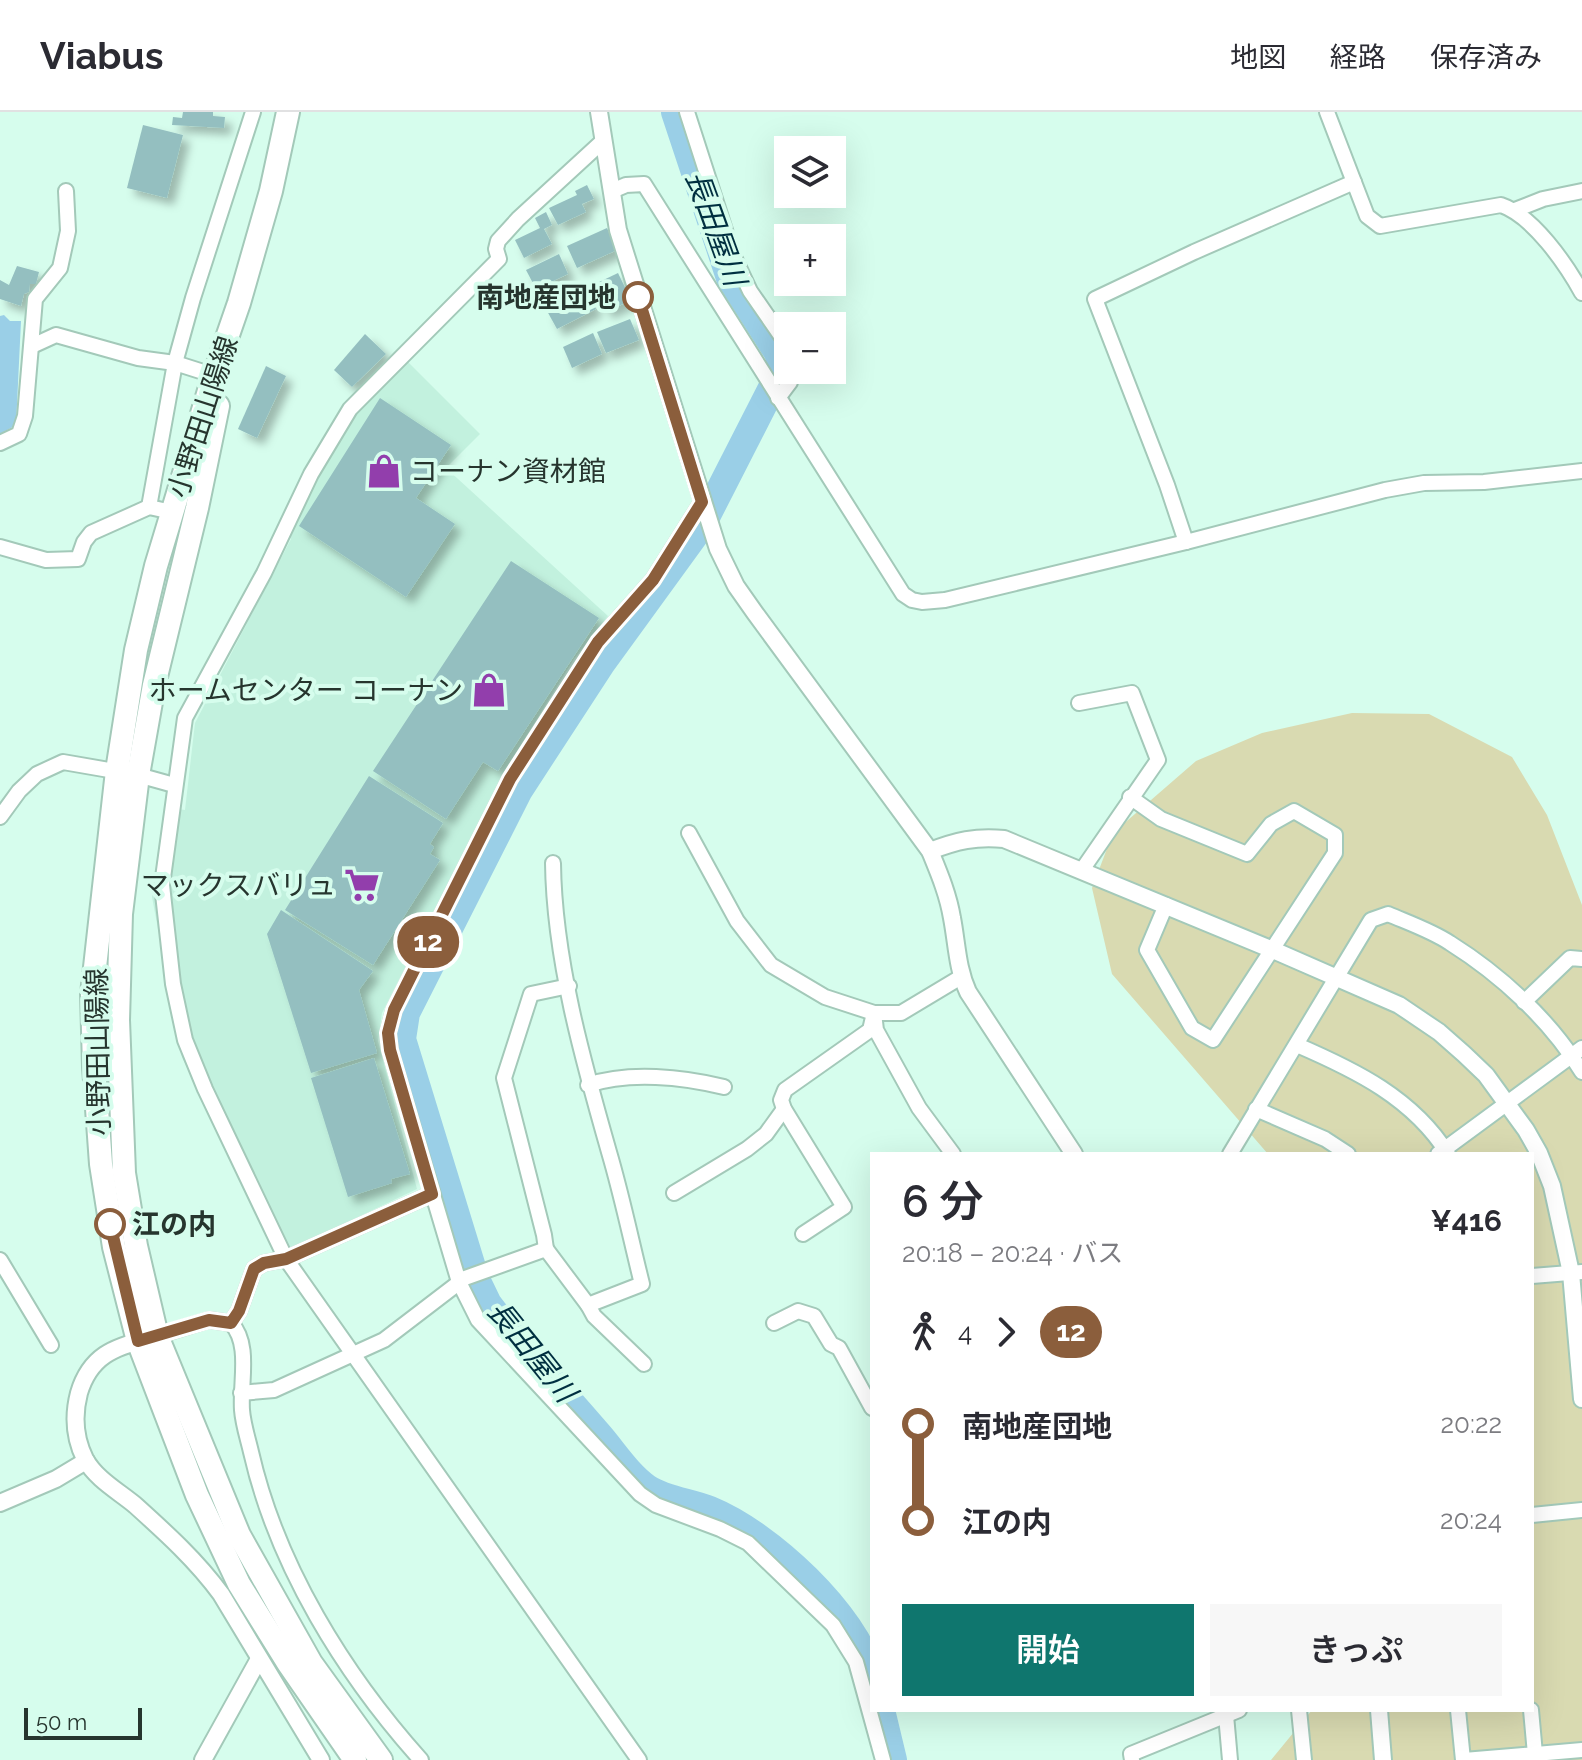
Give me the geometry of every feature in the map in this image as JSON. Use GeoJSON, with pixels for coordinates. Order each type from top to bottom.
{"type":"FeatureCollection","features":[{"type":"Feature","properties":{"kind":"main road","name":"小野田山陽線"},"geometry":{"type":"LineString","coordinates":[[288,112],[271,191],[219,376],[172,512],[136,650],[121,914],[119,1090],[124,1173],[148,1339],[197,1495],[239,1584],[355,1760]]}},
{"type":"Feature","properties":{"kind":"main road","name":"小野田山陽線"},"geometry":{"type":"LineString","coordinates":[[128,773],[154,685],[197,508],[219,376]]}},
{"type":"Feature","properties":{"kind":"main road","name":"小野田山陽線"},"geometry":{"type":"LineString","coordinates":[[148,1339],[239,1535],[311,1663],[381,1760]]}},
{"type":"Feature","properties":{"kind":"street"},"geometry":{"type":"LineString","coordinates":[[149,507],[175,363],[253,112]]}},
{"type":"Feature","properties":{"kind":"street"},"geometry":{"type":"LineString","coordinates":[[599,112],[618,230],[712,533],[736,586],[930,851],[948,896],[961,977],[1073,1152]]}},
{"type":"Feature","properties":{"kind":"street"},"geometry":{"type":"LineString","coordinates":[[687,112],[733,255],[750,291],[774,326]]}},
{"type":"Feature","properties":{"kind":"street"},"geometry":{"type":"LineString","coordinates":[[1327,112],[1367,216],[1380,226],[1501,205],[1515,210],[1557,255],[1582,293]]}},
{"type":"Feature","properties":{"kind":"street"},"geometry":{"type":"LineString","coordinates":[[604,140],[518,219],[498,241],[496,249],[499,259],[350,409],[311,474],[264,573],[185,718],[162,885],[173,984],[185,1040],[223,1130],[286,1259],[639,1760]]}},
{"type":"Feature","properties":{"kind":"street"},"geometry":{"type":"LineString","coordinates":[[1186,542],[1095,299],[1354,182]]}},
{"type":"Feature","properties":{"kind":"street"},"geometry":{"type":"LineString","coordinates":[[612,191],[626,185],[644,184],[903,594],[912,600],[945,600],[1385,490],[1424,483],[1484,482],[1582,471]]}},
{"type":"Feature","properties":{"kind":"street"},"geometry":{"type":"LineString","coordinates":[[0,443],[19,434],[25,416],[32,315],[35,299],[60,268],[68,231],[66,191]]}},
{"type":"Feature","properties":{"kind":"street"},"geometry":{"type":"LineString","coordinates":[[1515,210],[1543,199],[1582,191]]}},
{"type":"Feature","properties":{"kind":"street"},"geometry":{"type":"LineString","coordinates":[[32,315],[56,335],[219,376]]}},
{"type":"Feature","properties":{"kind":"street"},"geometry":{"type":"LineString","coordinates":[[32,346],[56,335]]}},
{"type":"Feature","properties":{"kind":"street"},"geometry":{"type":"LineString","coordinates":[[777,396],[788,384]]}},
{"type":"Feature","properties":{"kind":"street"},"geometry":{"type":"LineString","coordinates":[[702,502],[653,580],[598,642],[510,779],[394,1010],[388,1033],[390,1050],[432,1194],[478,1320],[640,1494],[656,1505],[748,1543],[833,1625],[856,1662],[883,1760]]}},
{"type":"Feature","properties":{"kind":"street"},"geometry":{"type":"LineString","coordinates":[[0,547],[46,560],[78,559],[91,533],[149,507],[172,512]]}},
{"type":"Feature","properties":{"kind":"street"},"geometry":{"type":"LineString","coordinates":[[1079,703],[1132,693],[1158,760],[1082,870]]}},
{"type":"Feature","properties":{"kind":"street"},"geometry":{"type":"LineString","coordinates":[[0,817],[19,791],[37,774],[63,762],[128,773],[174,785]]}},
{"type":"Feature","properties":{"kind":"street"},"geometry":{"type":"LineString","coordinates":[[1130,797],[1161,819],[1247,854],[1271,824],[1294,811],[1335,835],[1335,853],[1213,1040],[1192,1028],[1147,950],[1166,905]]}},
{"type":"Feature","properties":{"kind":"street"},"geometry":{"type":"LineString","coordinates":[[689,833],[737,921],[771,965],[825,997],[874,1013],[901,1013],[961,977]]}},
{"type":"Feature","properties":{"kind":"street"},"geometry":{"type":"LineString","coordinates":[[930,851],[959,840],[984,837],[1004,839],[1399,1005],[1439,1032],[1486,1075],[1507,1102],[1539,1153],[1552,1186],[1576,1272],[1582,1399]]}},
{"type":"Feature","properties":{"kind":"street"},"geometry":{"type":"LineString","coordinates":[[553,863],[553,902],[588,1085],[610,1153],[642,1284],[588,1305]]}},
{"type":"Feature","properties":{"kind":"street"},"geometry":{"type":"LineString","coordinates":[[1231,1152],[1371,920],[1388,914],[1448,941],[1490,972],[1577,1051],[1582,1072]]}},
{"type":"Feature","properties":{"kind":"street"},"geometry":{"type":"LineString","coordinates":[[1524,1002],[1570,958],[1582,959]]}},
{"type":"Feature","properties":{"kind":"street"},"geometry":{"type":"LineString","coordinates":[[569,986],[531,994],[504,1078],[546,1249],[594,1316],[644,1364]]}},
{"type":"Feature","properties":{"kind":"street"},"geometry":{"type":"LineString","coordinates":[[803,1234],[844,1207],[781,1100],[785,1090],[870,1030],[874,1013]]}},
{"type":"Feature","properties":{"kind":"street"},"geometry":{"type":"LineString","coordinates":[[874,1013],[876,1030],[919,1108],[952,1152]]}},
{"type":"Feature","properties":{"kind":"street"},"geometry":{"type":"LineString","coordinates":[[1297,1045],[1368,1077],[1408,1108],[1443,1152],[1577,1051]]}},
{"type":"Feature","properties":{"kind":"street"},"geometry":{"type":"LineString","coordinates":[[588,1085],[604,1079],[684,1077],[724,1087]]}},
{"type":"Feature","properties":{"kind":"street"},"geometry":{"type":"LineString","coordinates":[[674,1193],[766,1134],[784,1109]]}},
{"type":"Feature","properties":{"kind":"street"},"geometry":{"type":"LineString","coordinates":[[1256,1109],[1325,1139],[1345,1152]]}},
{"type":"Feature","properties":{"kind":"street"},"geometry":{"type":"LineString","coordinates":[[231,1323],[239,1311],[254,1269],[264,1263],[286,1259],[432,1194]]}},
{"type":"Feature","properties":{"kind":"street"},"geometry":{"type":"LineString","coordinates":[[241,1393],[274,1390],[384,1340],[462,1280],[546,1249]]}},
{"type":"Feature","properties":{"kind":"street"},"geometry":{"type":"LineString","coordinates":[[0,1260],[51,1345]]}},
{"type":"Feature","properties":{"kind":"street"},"geometry":{"type":"LineString","coordinates":[[1534,1276],[1576,1272]]}},
{"type":"Feature","properties":{"kind":"street"},"geometry":{"type":"LineString","coordinates":[[774,1323],[798,1311],[814,1316],[831,1344],[839,1348],[870,1404]]}},
{"type":"Feature","properties":{"kind":"street"},"geometry":{"type":"LineString","coordinates":[[321,1760],[204,1571],[180,1546],[101,1479],[86,1461],[75,1424],[81,1389],[94,1365],[110,1350],[209,1320],[231,1323],[239,1331],[243,1346],[242,1414],[264,1503],[299,1579],[354,1675],[421,1760]]}},
{"type":"Feature","properties":{"kind":"street"},"geometry":{"type":"LineString","coordinates":[[0,1503],[56,1479],[86,1461]]}},
{"type":"Feature","properties":{"kind":"street"},"geometry":{"type":"LineString","coordinates":[[1534,1515],[1582,1510]]}},
{"type":"Feature","properties":{"kind":"street"},"geometry":{"type":"LineString","coordinates":[[203,1760],[259,1659]]}},
{"type":"Feature","properties":{"kind":"street"},"geometry":{"type":"LineString","coordinates":[[1299,1712],[1304,1760]]}},
{"type":"Feature","properties":{"kind":"street"},"geometry":{"type":"LineString","coordinates":[[1379,1712],[1383,1760]]}},
{"type":"Feature","properties":{"kind":"street"},"geometry":{"type":"LineString","coordinates":[[1458,1712],[1464,1760],[1582,1750]]}},
{"type":"Feature","properties":{"kind":"street"},"geometry":{"type":"LineString","coordinates":[[1531,1712],[1535,1754]]}},
{"type":"Feature","properties":{"kind":"street"},"geometry":{"type":"LineString","coordinates":[[1132,1760],[1131,1754],[1232,1713],[1230,1760]]}},
{"type":"Feature","properties":{"kind":"shaded area"},"geometry":{"type":"Polygon","coordinates":[[[408,362],[480,434],[446,468],[608,616],[574,659],[503,774],[382,1013],[378,1041],[417,1189],[276,1256],[182,1057],[152,897],[164,807],[185,810],[195,723],[291,539],[288,532],[352,418],[408,362]]]}},
{"type":"Feature","properties":{"kind":"shaded area"},"geometry":{"type":"Polygon","coordinates":[[[1352,713],[1429,714],[1512,757],[1547,815],[1582,905],[1582,1760],[1271,1760],[1310,1712],[1534,1712],[1534,1152],[1266,1152],[1112,974],[1092,888],[1113,833],[1196,761],[1262,733],[1352,713]]]}},
{"type":"Feature","properties":{"kind":"water"},"geometry":{"type":"Polygon","coordinates":[[[4,315],[10,321],[21,321],[16,425],[0,434],[0,316],[4,315]]]}},
{"type":"Feature","properties":{"kind":"building"},"geometry":{"type":"Polygon","coordinates":[[[183,112],[213,112],[213,116],[225,117],[224,128],[172,125],[173,117],[182,118],[183,112]]]}},
{"type":"Feature","properties":{"kind":"building"},"geometry":{"type":"Polygon","coordinates":[[[143,125],[183,135],[167,198],[127,188],[143,125]]]}},
{"type":"Feature","properties":{"kind":"building"},"geometry":{"type":"Polygon","coordinates":[[[587,185],[594,199],[582,204],[586,212],[558,225],[549,208],[577,195],[575,191],[587,185]]]}},
{"type":"Feature","properties":{"kind":"building"},"geometry":{"type":"Polygon","coordinates":[[[546,212],[552,225],[544,229],[552,244],[524,258],[515,240],[540,228],[535,218],[546,212]]]}},
{"type":"Feature","properties":{"kind":"building"},"geometry":{"type":"Polygon","coordinates":[[[607,228],[617,250],[577,268],[567,246],[607,228]]]}},
{"type":"Feature","properties":{"kind":"building"},"geometry":{"type":"Polygon","coordinates":[[[559,254],[568,274],[536,289],[526,270],[559,254]]]}},
{"type":"Feature","properties":{"kind":"building"},"geometry":{"type":"Polygon","coordinates":[[[17,266],[39,272],[36,284],[30,284],[29,292],[24,294],[21,306],[0,299],[0,280],[9,285],[17,266]]]}},
{"type":"Feature","properties":{"kind":"building"},"geometry":{"type":"Polygon","coordinates":[[[618,273],[631,300],[606,312],[593,285],[618,273]]]}},
{"type":"Feature","properties":{"kind":"building"},"geometry":{"type":"Polygon","coordinates":[[[586,291],[596,309],[557,329],[547,311],[586,291]]]}},
{"type":"Feature","properties":{"kind":"building"},"geometry":{"type":"Polygon","coordinates":[[[630,319],[639,340],[606,353],[597,332],[630,319]]]}},
{"type":"Feature","properties":{"kind":"building"},"geometry":{"type":"Polygon","coordinates":[[[593,333],[602,354],[572,368],[563,347],[593,333]]]}},
{"type":"Feature","properties":{"kind":"building"},"geometry":{"type":"Polygon","coordinates":[[[365,334],[386,354],[352,387],[334,370],[365,334]]]}},
{"type":"Feature","properties":{"kind":"building"},"geometry":{"type":"Polygon","coordinates":[[[266,366],[286,376],[257,438],[238,429],[266,366]]]}},
{"type":"Feature","properties":{"kind":"building","name":"コーナン資材館"},"geometry":{"type":"Polygon","coordinates":[[[380,398],[451,445],[416,498],[455,524],[406,597],[299,526],[380,398]]]}},
{"type":"Feature","properties":{"kind":"building","name":"ホームセンター コーナン"},"geometry":{"type":"Polygon","coordinates":[[[511,561],[599,618],[498,771],[483,762],[446,819],[373,771],[511,561]]]}},
{"type":"Feature","properties":{"kind":"building","name":"マックスバリュ"},"geometry":{"type":"Polygon","coordinates":[[[369,776],[443,823],[430,844],[434,847],[430,854],[440,860],[373,965],[285,910],[369,776]]]}},
{"type":"Feature","properties":{"kind":"building"},"geometry":{"type":"Polygon","coordinates":[[[281,910],[373,971],[359,990],[377,1053],[311,1073],[267,934],[281,910]]]}},
{"type":"Feature","properties":{"kind":"building"},"geometry":{"type":"Polygon","coordinates":[[[374,1058],[410,1174],[348,1197],[311,1078],[374,1058]]]}},
{"type":"Feature","properties":{"kind":"waterway","name":"長田屋川"},"geometry":{"type":"LineString","coordinates":[[675,112],[730,278],[780,356],[777,378],[702,525],[601,664],[519,790],[406,1013],[402,1039],[475,1277],[488,1304],[640,1483],[662,1495],[710,1510],[733,1521],[783,1557],[807,1579],[848,1627],[870,1671]]}},
{"type":"Feature","properties":{"kind":"waterway","name":"長田屋川"},"geometry":{"type":"LineString","coordinates":[[881,1712],[893,1760]]}},
{"type":"Feature","properties":{"kind":"bus line","name":"12"},"geometry":{"type":"LineString","coordinates":[[110,1224],[138,1341],[209,1320],[231,1323],[239,1311],[254,1269],[264,1263],[286,1259],[432,1194],[390,1050],[388,1033],[394,1010],[510,779],[598,642],[653,580],[702,502],[638,297]]}},
{"type":"Feature","properties":{"kind":"place","name":"南地産団地"},"geometry":{"type":"Point","coordinates":[638,297]}},
{"type":"Feature","properties":{"kind":"place","name":"コーナン資材館"},"geometry":{"type":"Point","coordinates":[384,471]}},
{"type":"Feature","properties":{"kind":"place","name":"ホームセンター コーナン"},"geometry":{"type":"Point","coordinates":[489,690]}},
{"type":"Feature","properties":{"kind":"place","name":"マックスバリュ"},"geometry":{"type":"Point","coordinates":[362,885]}},
{"type":"Feature","properties":{"kind":"place","name":"江の内"},"geometry":{"type":"Point","coordinates":[110,1224]}}]}
